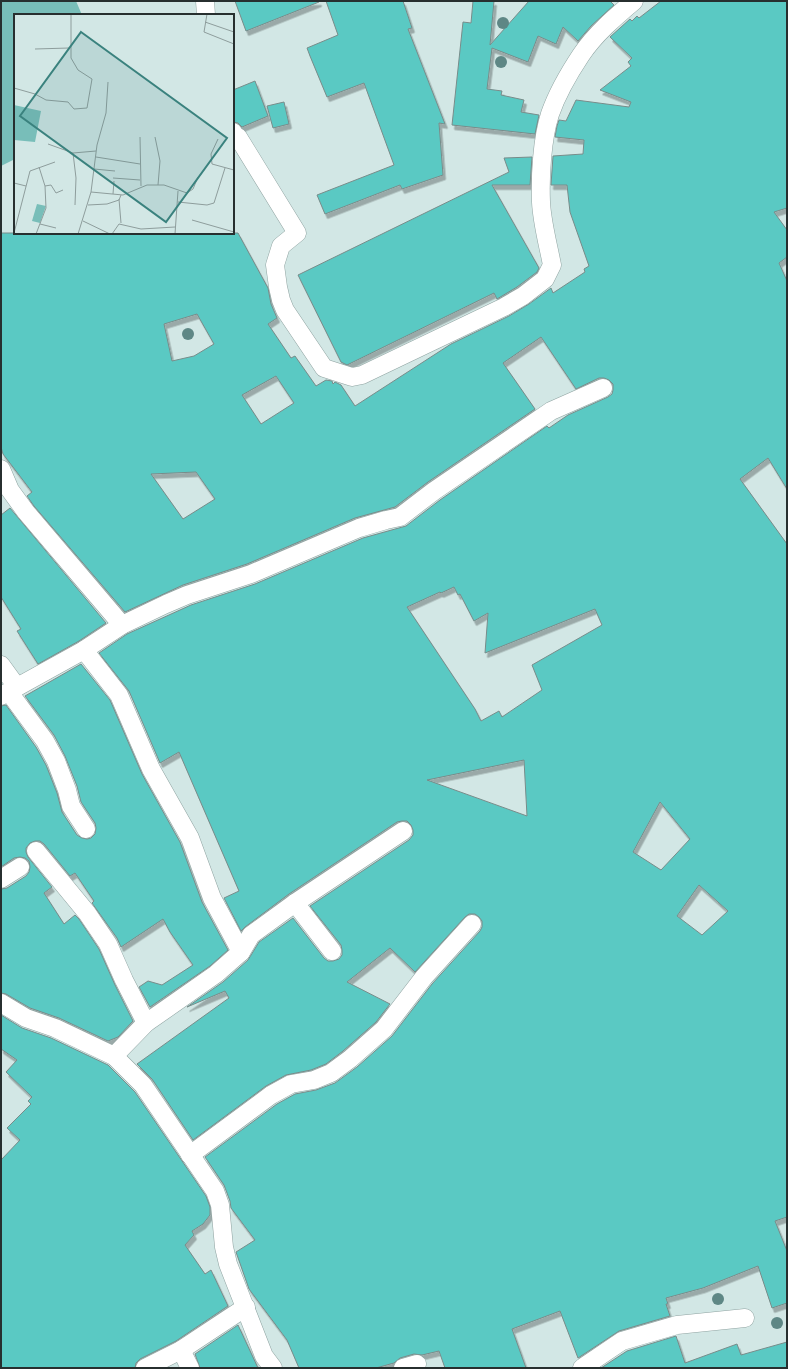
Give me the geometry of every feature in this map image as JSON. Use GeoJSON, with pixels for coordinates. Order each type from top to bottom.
{"type":"FeatureCollection","features":[{"type":"Feature","properties":{"kind":"street"},"geometry":{"type":"LineString","coordinates":[[205,1],[206,14]]}},
{"type":"Feature","properties":{"kind":"street"},"geometry":{"type":"LineString","coordinates":[[234,134],[238,137],[297,233],[281,246],[275,265],[280,300],[285,310],[324,368],[352,377],[362,375],[504,307],[523,296],[545,279],[552,265],[544,230],[541,203],[543,150],[550,115],[564,82],[581,54],[606,25],[634,1]]}},
{"type":"Feature","properties":{"kind":"street"},"geometry":{"type":"LineString","coordinates":[[9,692],[84,650],[122,625],[187,595],[251,574],[345,533],[400,517],[434,491],[552,411],[603,388]]}},
{"type":"Feature","properties":{"kind":"street"},"geometry":{"type":"LineString","coordinates":[[1,469],[6,494],[26,512],[122,625]]}},
{"type":"Feature","properties":{"kind":"street"},"geometry":{"type":"LineString","coordinates":[[84,650],[120,695],[151,768],[190,838],[212,898],[241,952]]}},
{"type":"Feature","properties":{"kind":"street"},"geometry":{"type":"LineString","coordinates":[[1,665],[9,692],[45,741],[56,760],[71,806],[86,829]]}},
{"type":"Feature","properties":{"kind":"street"},"geometry":{"type":"LineString","coordinates":[[114,1056],[146,1023],[216,974],[241,952],[251,935],[403,832]]}},
{"type":"Feature","properties":{"kind":"street"},"geometry":{"type":"LineString","coordinates":[[36,851],[87,913],[108,944],[146,1023]]}},
{"type":"Feature","properties":{"kind":"street"},"geometry":{"type":"LineString","coordinates":[[1,879],[20,867]]}},
{"type":"Feature","properties":{"kind":"street"},"geometry":{"type":"LineString","coordinates":[[295,904],[332,952]]}},
{"type":"Feature","properties":{"kind":"street"},"geometry":{"type":"LineString","coordinates":[[190,1155],[271,1095],[291,1084],[314,1080],[331,1073],[350,1059],[384,1029],[424,977],[472,924]]}},
{"type":"Feature","properties":{"kind":"street"},"geometry":{"type":"LineString","coordinates":[[1,1003],[26,1018],[55,1028],[114,1056],[143,1085],[215,1191],[220,1205],[224,1247],[228,1264],[264,1356],[273,1368]]}},
{"type":"Feature","properties":{"kind":"street"},"geometry":{"type":"LineString","coordinates":[[145,1368],[181,1350],[246,1307]]}},
{"type":"Feature","properties":{"kind":"street"},"geometry":{"type":"LineString","coordinates":[[582,1368],[622,1341],[677,1325],[745,1318]]}},
{"type":"Feature","properties":{"kind":"street"},"geometry":{"type":"LineString","coordinates":[[181,1350],[190,1368]]}},
{"type":"Feature","properties":{"kind":"shaded area"},"geometry":{"type":"Polygon","coordinates":[[[1,1],[76,1],[82,14],[14,14],[14,160],[1,166],[1,1]]]}},
{"type":"Feature","properties":{"kind":"building"},"geometry":{"type":"Polygon","coordinates":[[[235,1],[319,1],[319,2],[246,31],[235,1]]]}},
{"type":"Feature","properties":{"kind":"building"},"geometry":{"type":"Polygon","coordinates":[[[326,1],[403,1],[412,28],[408,29],[445,124],[439,123],[443,175],[402,189],[400,185],[325,214],[317,195],[394,165],[364,83],[327,97],[310,56],[307,48],[338,35],[326,1]]]}},
{"type":"Feature","properties":{"kind":"building"},"geometry":{"type":"Polygon","coordinates":[[[473,1],[494,1],[490,45],[529,1],[610,1],[614,5],[591,26],[578,41],[563,27],[556,44],[538,36],[528,62],[492,48],[487,89],[502,91],[501,95],[524,100],[521,112],[539,115],[535,134],[452,125],[463,22],[471,23],[473,1]]]}},
{"type":"Feature","properties":{"kind":"building"},"geometry":{"type":"Polygon","coordinates":[[[661,1],[787,1],[787,208],[774,212],[787,230],[787,257],[779,263],[787,281],[787,489],[768,458],[740,479],[787,544],[787,1217],[775,1221],[787,1251],[787,1303],[772,1308],[758,1266],[703,1288],[666,1298],[668,1304],[666,1304],[670,1316],[619,1331],[578,1358],[560,1311],[512,1329],[526,1368],[445,1368],[439,1351],[422,1355],[414,1354],[400,1358],[394,1363],[376,1368],[299,1368],[287,1340],[249,1289],[236,1252],[255,1240],[231,1208],[224,1185],[205,1157],[277,1104],[295,1094],[316,1090],[335,1083],[357,1067],[392,1036],[432,984],[480,931],[482,921],[475,914],[469,914],[465,917],[415,972],[390,948],[347,982],[390,1004],[376,1022],[326,1064],[311,1070],[286,1075],[266,1086],[193,1140],[152,1079],[137,1064],[229,998],[225,991],[187,1007],[223,982],[248,960],[259,942],[293,918],[324,958],[328,961],[339,959],[342,955],[341,945],[310,906],[409,840],[413,835],[413,830],[407,821],[397,822],[289,894],[241,931],[224,898],[239,891],[179,752],[160,763],[129,691],[99,653],[127,634],[191,605],[255,584],[363,538],[406,526],[440,500],[547,426],[549,428],[568,415],[608,397],[612,394],[613,384],[609,380],[599,378],[576,389],[541,337],[503,363],[535,409],[428,482],[395,507],[355,518],[247,564],[183,585],[125,612],[34,506],[27,496],[32,492],[3,454],[1,447],[1,233],[238,233],[268,288],[271,304],[277,318],[268,324],[291,358],[295,356],[316,386],[326,380],[332,381],[333,384],[335,382],[341,385],[355,406],[451,344],[509,316],[551,288],[553,293],[585,272],[584,269],[589,266],[570,212],[567,185],[551,185],[553,156],[583,154],[584,140],[555,137],[557,126],[559,120],[566,121],[576,100],[629,107],[631,102],[600,90],[631,66],[628,62],[632,58],[610,37],[630,19],[632,21],[637,16],[639,18],[661,1]],[[197,314],[164,324],[172,361],[194,356],[214,344],[197,314]],[[276,376],[242,395],[261,424],[294,403],[276,376]],[[196,472],[151,474],[183,519],[215,499],[196,472]],[[454,587],[441,593],[440,592],[407,607],[475,709],[481,721],[499,711],[502,717],[542,690],[532,665],[602,625],[595,609],[485,653],[488,613],[474,621],[460,594],[458,595],[454,587]],[[524,760],[427,780],[527,816],[524,760]],[[660,802],[633,852],[661,870],[690,839],[660,802]],[[699,885],[677,916],[702,935],[728,911],[699,885]]]}},
{"type":"Feature","properties":{"kind":"building"},"geometry":{"type":"Polygon","coordinates":[[[255,81],[268,116],[242,127],[238,123],[234,122],[234,90],[255,81]]]}},
{"type":"Feature","properties":{"kind":"building"},"geometry":{"type":"Polygon","coordinates":[[[284,102],[289,124],[273,128],[267,106],[284,102]]]}},
{"type":"Feature","properties":{"kind":"building"},"geometry":{"type":"Polygon","coordinates":[[[532,157],[530,185],[492,185],[539,268],[537,272],[517,287],[497,299],[494,293],[347,365],[341,362],[298,275],[509,172],[504,158],[532,157]]]}},
{"type":"Feature","properties":{"kind":"building"},"geometry":{"type":"Polygon","coordinates":[[[10,508],[106,623],[79,641],[38,664],[17,631],[21,629],[1,597],[1,515],[10,508]]]}},
{"type":"Feature","properties":{"kind":"building"},"geometry":{"type":"Polygon","coordinates":[[[81,664],[110,700],[142,774],[180,842],[202,902],[228,950],[210,966],[150,1007],[139,987],[148,981],[162,985],[193,965],[170,932],[163,919],[121,947],[117,938],[92,903],[94,901],[75,873],[70,876],[40,841],[30,843],[26,848],[28,857],[52,887],[44,893],[64,924],[75,915],[79,919],[99,949],[133,1021],[118,1037],[108,1041],[59,1018],[30,1008],[6,994],[1,993],[1,889],[7,888],[26,876],[30,867],[29,861],[20,857],[14,858],[1,867],[1,706],[6,705],[36,747],[46,765],[57,793],[62,812],[77,835],[82,838],[91,838],[95,834],[95,823],[81,802],[77,786],[65,756],[54,735],[25,696],[81,664]]]}},
{"type":"Feature","properties":{"kind":"building"},"geometry":{"type":"Polygon","coordinates":[[[1,1015],[22,1028],[51,1038],[108,1065],[135,1092],[206,1196],[210,1207],[210,1215],[203,1224],[192,1231],[194,1235],[185,1245],[205,1274],[211,1270],[228,1306],[176,1341],[140,1359],[136,1363],[135,1368],[1,1368],[1,1160],[20,1140],[7,1128],[31,1104],[28,1101],[32,1097],[6,1072],[17,1060],[1,1049],[1,1015]]]}},
{"type":"Feature","properties":{"kind":"building"},"geometry":{"type":"Polygon","coordinates":[[[238,1325],[258,1368],[200,1368],[195,1354],[238,1325]]]}},
{"type":"Feature","properties":{"kind":"building"},"geometry":{"type":"Polygon","coordinates":[[[676,1336],[685,1363],[737,1344],[741,1355],[787,1342],[787,1368],[601,1368],[627,1351],[676,1336]]]}}]}
